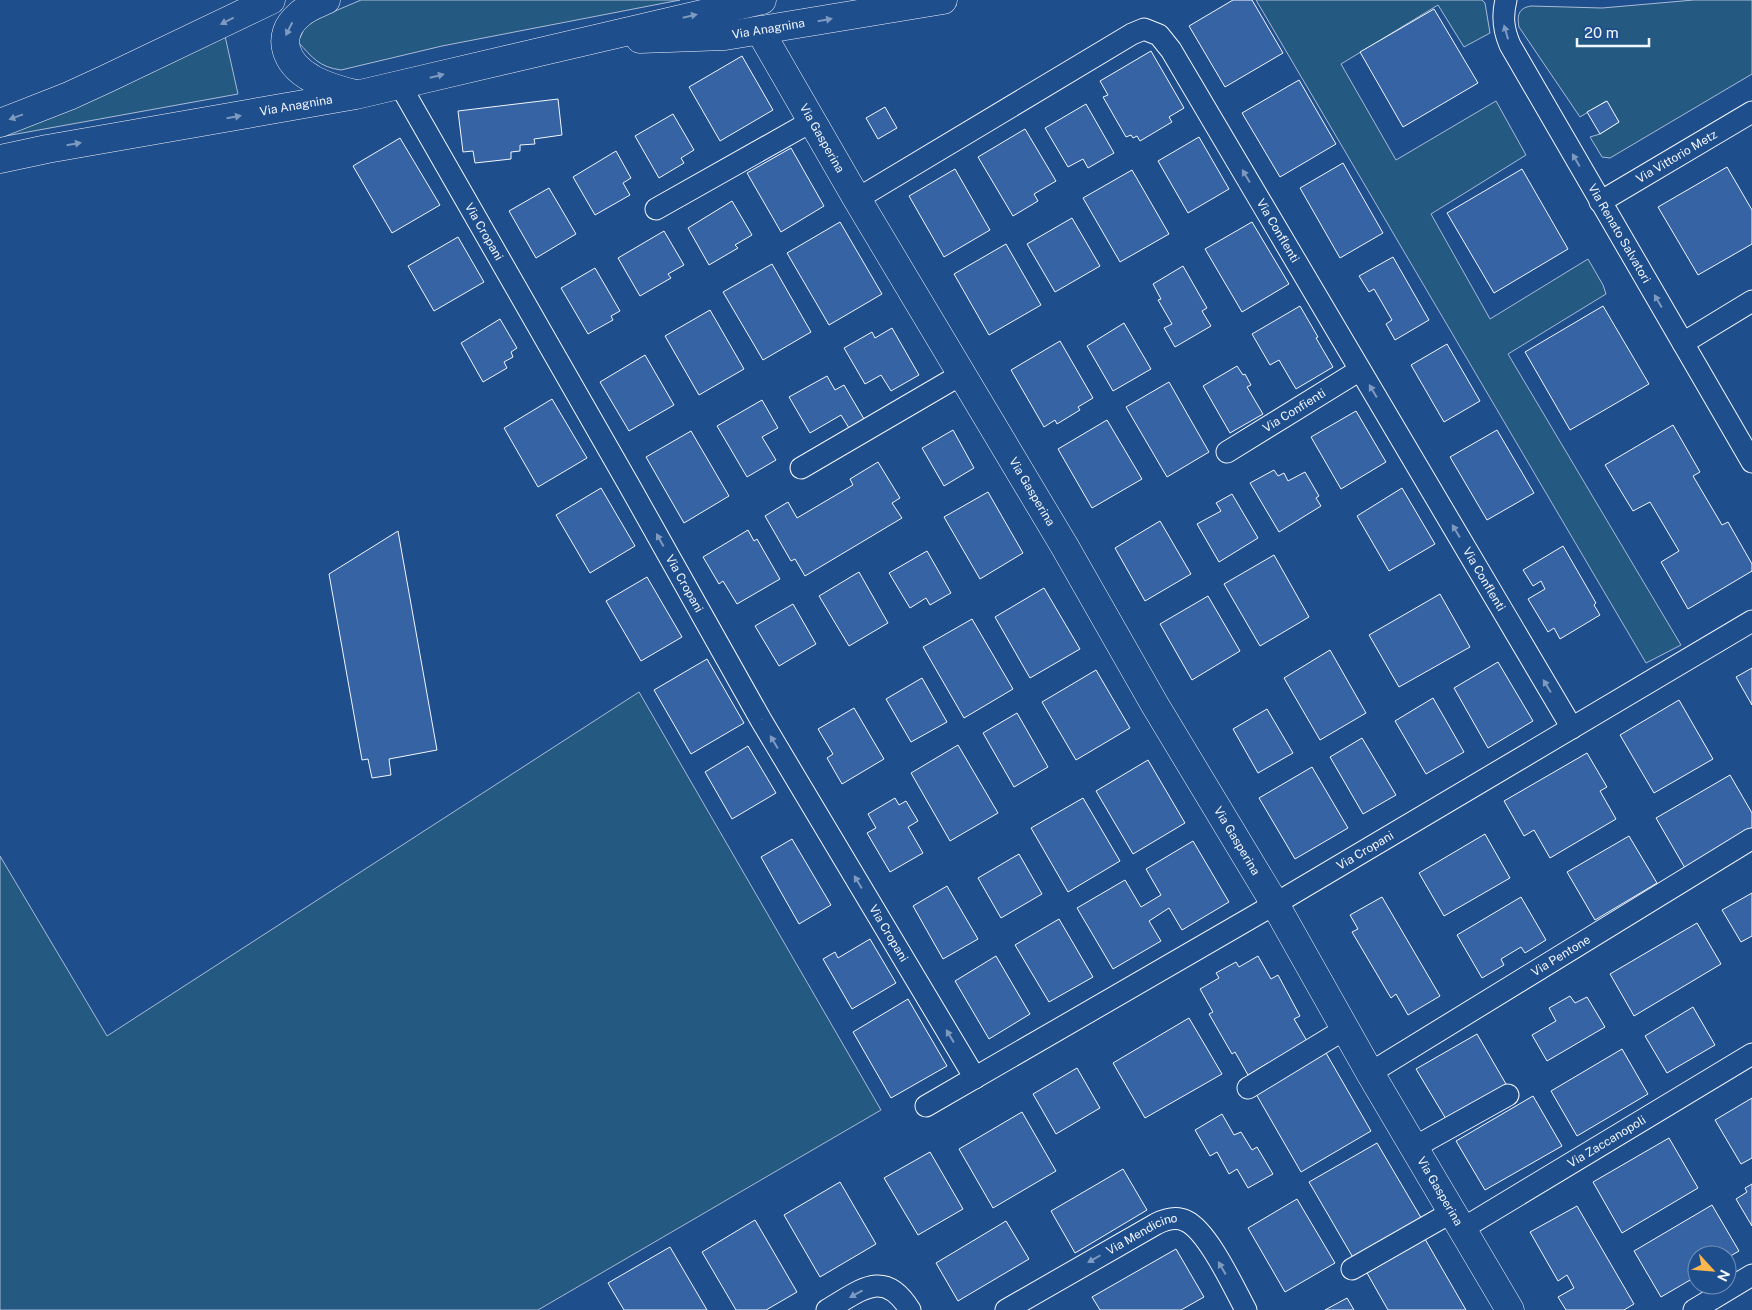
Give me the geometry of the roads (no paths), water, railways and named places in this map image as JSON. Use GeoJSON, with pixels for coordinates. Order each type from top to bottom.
{"type":"FeatureCollection","features":[{"type":"Feature","properties":{"kind":"street"},"geometry":{"type":"LineString","coordinates":[[0,123],[69,96],[271,0]]}},
{"type":"Feature","properties":{"kind":"street"},"geometry":{"type":"LineString","coordinates":[[326,0],[304,10],[293,21],[285,38],[287,52],[291,60],[305,74],[320,82],[356,95]]}},
{"type":"Feature","properties":{"kind":"street","name":"Via Anagnina"},"geometry":{"type":"LineString","coordinates":[[0,159],[47,149],[356,95],[762,0]]}},
{"type":"Feature","properties":{"kind":"street","name":"Via Anagnina"},"geometry":{"type":"LineString","coordinates":[[592,39],[670,39],[725,36],[943,0]]}},
{"type":"Feature","properties":{"kind":"street","name":"Via Renato Salvatori"},"geometry":{"type":"LineString","coordinates":[[1506,0],[1503,22],[1507,37],[1600,202],[1752,462]]}},
{"type":"Feature","properties":{"kind":"street","name":"Via Conflenti"},"geometry":{"type":"LineString","coordinates":[[857,199],[1132,34],[1144,29],[1159,35],[1171,50],[1572,728]]}},
{"type":"Feature","properties":{"kind":"street","name":"Via Gasperina"},"geometry":{"type":"LineString","coordinates":[[760,31],[857,199],[1065,547],[1155,705],[1275,904],[1413,1148],[1510,1310]]}},
{"type":"Feature","properties":{"kind":"street","name":"Via Cropani"},"geometry":{"type":"LineString","coordinates":[[400,85],[629,485],[767,731],[975,1078]]}},
{"type":"Feature","properties":{"kind":"street","name":"Via Vittorio Metz"},"geometry":{"type":"LineString","coordinates":[[1600,202],[1752,112]]}},
{"type":"Feature","properties":{"kind":"street"},"geometry":{"type":"LineString","coordinates":[[656,209],[812,121]]}},
{"type":"Feature","properties":{"kind":"street"},"geometry":{"type":"LineString","coordinates":[[1683,343],[1752,302]]}},
{"type":"Feature","properties":{"kind":"street","name":"Via Confienti"},"geometry":{"type":"LineString","coordinates":[[1227,452],[1360,370]]}},
{"type":"Feature","properties":{"kind":"street"},"geometry":{"type":"LineString","coordinates":[[801,468],[962,374]]}},
{"type":"Feature","properties":{"kind":"street","name":"Via Cropani"},"geometry":{"type":"LineString","coordinates":[[926,1106],[1275,904],[1752,621]]}},
{"type":"Feature","properties":{"kind":"street","name":"Via Pentone"},"geometry":{"type":"LineString","coordinates":[[1370,1073],[1751,839]]}},
{"type":"Feature","properties":{"kind":"street"},"geometry":{"type":"LineString","coordinates":[[1248,1088],[1345,1029]]}},
{"type":"Feature","properties":{"kind":"street","name":"Via Zaccanopoli"},"geometry":{"type":"LineString","coordinates":[[1352,1269],[1457,1221],[1752,1054]]}},
{"type":"Feature","properties":{"kind":"street"},"geometry":{"type":"LineString","coordinates":[[1413,1148],[1508,1095]]}},
{"type":"Feature","properties":{"kind":"street","name":"Via Mendicino"},"geometry":{"type":"LineString","coordinates":[[1006,1310],[1156,1224],[1177,1218],[1192,1224],[1205,1238],[1246,1310]]}},
{"type":"Feature","properties":{"kind":"street"},"geometry":{"type":"LineString","coordinates":[[1694,1310],[1752,1275]]}},
{"type":"Feature","properties":{"kind":"street"},"geometry":{"type":"LineString","coordinates":[[827,1310],[862,1290],[880,1286],[893,1289],[898,1293],[910,1310]]}}]}
